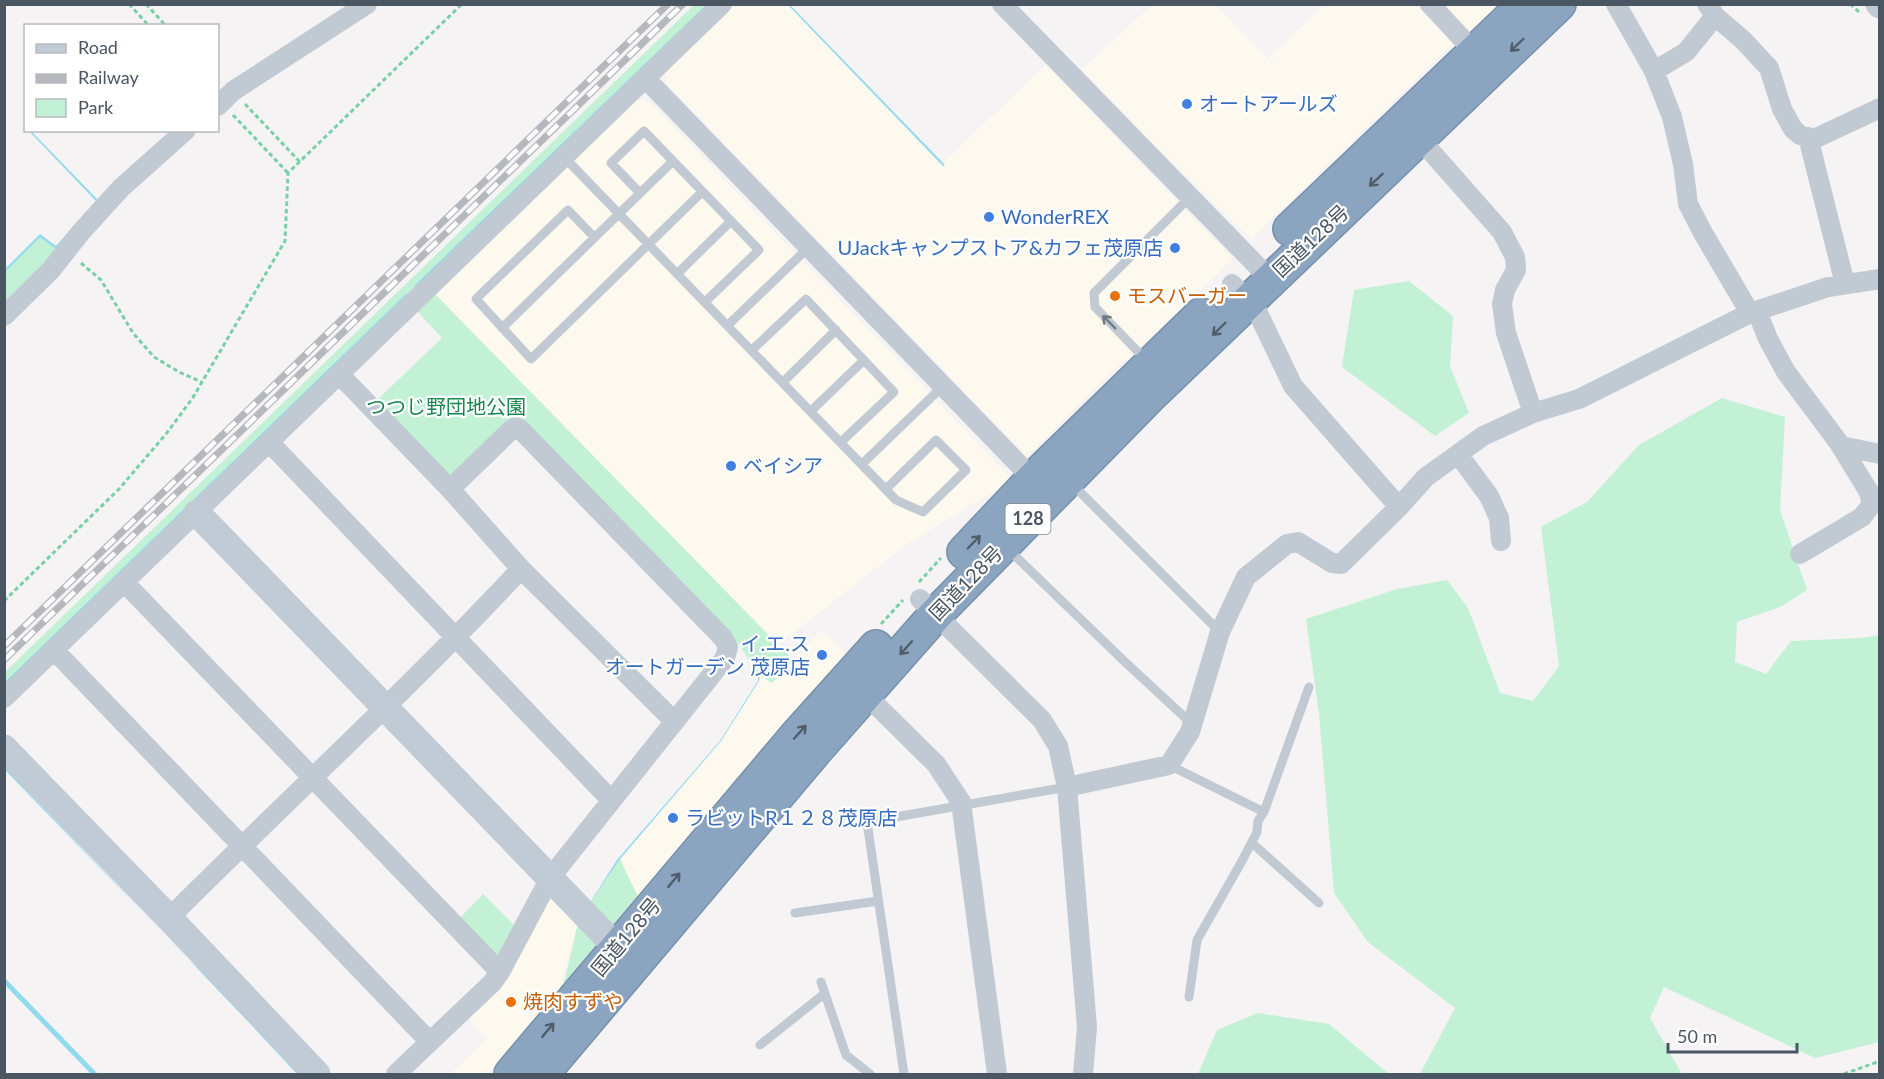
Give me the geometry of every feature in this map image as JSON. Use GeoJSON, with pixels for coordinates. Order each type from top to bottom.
{"type":"FeatureCollection","features":[{"type":"Feature","properties":{"kind":"highway","name":"国道128号"},"geometry":{"type":"LineString","coordinates":[[511,1074],[626,957],[865,694],[928,606],[1034,479],[1150,363],[1251,282],[1419,138],[1483,61],[1525,4]]}},
{"type":"Feature","properties":{"kind":"highway","name":"国道128号"},"geometry":{"type":"LineString","coordinates":[[542,1074],[626,957],[796,736],[928,606],[1003,544],[1251,282],[1483,61],[1559,4]]}},
{"type":"Feature","properties":{"kind":"street"},"geometry":{"type":"LineString","coordinates":[[225,99],[367,4]]}},
{"type":"Feature","properties":{"kind":"street"},"geometry":{"type":"LineString","coordinates":[[4,698],[722,4]]}},
{"type":"Feature","properties":{"kind":"street"},"geometry":{"type":"LineString","coordinates":[[1002,4],[1190,197],[1251,282],[1257,311],[1293,386],[1399,507]]}},
{"type":"Feature","properties":{"kind":"street"},"geometry":{"type":"LineString","coordinates":[[1430,4],[1483,61]]}},
{"type":"Feature","properties":{"kind":"street"},"geometry":{"type":"LineString","coordinates":[[1616,4],[1654,71],[1672,117],[1683,164],[1688,204],[1703,233],[1753,312],[1786,372],[1841,446],[1869,492],[1872,504],[1862,517],[1800,554]]}},
{"type":"Feature","properties":{"kind":"street"},"geometry":{"type":"LineString","coordinates":[[1654,71],[1686,51],[1711,10],[1769,68],[1782,109],[1793,129],[1800,135],[1814,139],[1880,108]]}},
{"type":"Feature","properties":{"kind":"street"},"geometry":{"type":"LineString","coordinates":[[645,78],[1034,479]]}},
{"type":"Feature","properties":{"kind":"street"},"geometry":{"type":"LineString","coordinates":[[4,316],[67,252],[86,226],[121,188],[184,132]]}},
{"type":"Feature","properties":{"kind":"street"},"geometry":{"type":"LineString","coordinates":[[1808,137],[1845,284]]}},
{"type":"Feature","properties":{"kind":"street"},"geometry":{"type":"LineString","coordinates":[[1419,138],[1502,232],[1515,257],[1516,270],[1505,290],[1502,304],[1506,333],[1533,413]]}},
{"type":"Feature","properties":{"kind":"street"},"geometry":{"type":"LineString","coordinates":[[1067,787],[1169,765],[1190,732],[1220,632],[1246,577],[1287,544],[1298,542],[1332,563],[1341,564],[1426,477],[1483,436],[1533,413],[1579,399],[1753,312],[1828,286],[1880,279]]}},
{"type":"Feature","properties":{"kind":"street"},"geometry":{"type":"LineString","coordinates":[[339,374],[450,489],[521,569],[674,722]]}},
{"type":"Feature","properties":{"kind":"street"},"geometry":{"type":"LineString","coordinates":[[396,1074],[492,983],[550,878],[725,657],[728,647],[723,638],[520,429],[516,427],[511,430],[450,489]]}},
{"type":"Feature","properties":{"kind":"street"},"geometry":{"type":"LineString","coordinates":[[269,442],[611,800]]}},
{"type":"Feature","properties":{"kind":"street"},"geometry":{"type":"LineString","coordinates":[[1841,446],[1880,454]]}},
{"type":"Feature","properties":{"kind":"street"},"geometry":{"type":"LineString","coordinates":[[1458,454],[1489,496],[1499,518],[1501,541]]}},
{"type":"Feature","properties":{"kind":"street"},"geometry":{"type":"LineString","coordinates":[[197,513],[626,957]]}},
{"type":"Feature","properties":{"kind":"street"},"geometry":{"type":"LineString","coordinates":[[169,918],[456,639],[521,569]]}},
{"type":"Feature","properties":{"kind":"street"},"geometry":{"type":"LineString","coordinates":[[124,582],[500,972]]}},
{"type":"Feature","properties":{"kind":"street"},"geometry":{"type":"LineString","coordinates":[[928,606],[1042,720],[1058,746],[1067,787],[1087,1027],[1083,1074]]}},
{"type":"Feature","properties":{"kind":"street"},"geometry":{"type":"LineString","coordinates":[[54,650],[429,1041]]}},
{"type":"Feature","properties":{"kind":"street"},"geometry":{"type":"LineString","coordinates":[[865,694],[936,764],[961,802],[997,1074]]}},
{"type":"Feature","properties":{"kind":"street"},"geometry":{"type":"LineString","coordinates":[[4,748],[317,1074]]}},
{"type":"Feature","properties":{"kind":"lane"},"geometry":{"type":"LineString","coordinates":[[640,193],[611,163],[644,131],[759,250],[705,302]]}},
{"type":"Feature","properties":{"kind":"lane"},"geometry":{"type":"LineString","coordinates":[[564,157],[863,463],[886,489],[896,500],[922,512],[966,470],[936,440],[886,489]]}},
{"type":"Feature","properties":{"kind":"lane"},"geometry":{"type":"LineString","coordinates":[[502,328],[673,161]]}},
{"type":"Feature","properties":{"kind":"lane"},"geometry":{"type":"LineString","coordinates":[[594,237],[568,210],[476,299],[531,359],[702,192]]}},
{"type":"Feature","properties":{"kind":"lane"},"geometry":{"type":"LineString","coordinates":[[1150,363],[1095,307],[1094,293],[1190,197]]}},
{"type":"Feature","properties":{"kind":"lane"},"geometry":{"type":"LineString","coordinates":[[677,274],[731,221]]}},
{"type":"Feature","properties":{"kind":"lane"},"geometry":{"type":"LineString","coordinates":[[728,325],[808,248]]}},
{"type":"Feature","properties":{"kind":"lane"},"geometry":{"type":"LineString","coordinates":[[752,350],[806,298],[894,392],[841,442]]}},
{"type":"Feature","properties":{"kind":"lane"},"geometry":{"type":"LineString","coordinates":[[783,382],[836,330]]}},
{"type":"Feature","properties":{"kind":"lane"},"geometry":{"type":"LineString","coordinates":[[811,411],[864,360]]}},
{"type":"Feature","properties":{"kind":"lane"},"geometry":{"type":"LineString","coordinates":[[863,463],[943,386]]}},
{"type":"Feature","properties":{"kind":"lane"},"geometry":{"type":"LineString","coordinates":[[1067,479],[1220,632]]}},
{"type":"Feature","properties":{"kind":"lane"},"geometry":{"type":"LineString","coordinates":[[1003,544],[1124,662],[1192,724]]}},
{"type":"Feature","properties":{"kind":"lane"},"geometry":{"type":"LineString","coordinates":[[1188,997],[1197,940],[1257,832],[1258,821],[1264,812],[1309,687]]}},
{"type":"Feature","properties":{"kind":"lane"},"geometry":{"type":"LineString","coordinates":[[1169,765],[1264,812]]}},
{"type":"Feature","properties":{"kind":"lane"},"geometry":{"type":"LineString","coordinates":[[904,1074],[867,822],[1067,787]]}},
{"type":"Feature","properties":{"kind":"lane"},"geometry":{"type":"LineString","coordinates":[[1252,843],[1319,903]]}},
{"type":"Feature","properties":{"kind":"lane"},"geometry":{"type":"LineString","coordinates":[[795,913],[878,901]]}},
{"type":"Feature","properties":{"kind":"lane"},"geometry":{"type":"LineString","coordinates":[[820,982],[846,1055],[870,1074]]}},
{"type":"Feature","properties":{"kind":"lane"},"geometry":{"type":"LineString","coordinates":[[760,1045],[824,994]]}},
{"type":"Feature","properties":{"kind":"path"},"geometry":{"type":"LineString","coordinates":[[129,4],[147,24]]}},
{"type":"Feature","properties":{"kind":"path"},"geometry":{"type":"LineString","coordinates":[[146,4],[164,24]]}},
{"type":"Feature","properties":{"kind":"path"},"geometry":{"type":"LineString","coordinates":[[288,173],[462,4]]}},
{"type":"Feature","properties":{"kind":"path"},"geometry":{"type":"LineString","coordinates":[[225,99],[300,162]]}},
{"type":"Feature","properties":{"kind":"path"},"geometry":{"type":"LineString","coordinates":[[4,601],[119,489],[166,434],[202,382],[285,241],[288,173],[225,99]]}},
{"type":"Feature","properties":{"kind":"path"},"geometry":{"type":"LineString","coordinates":[[67,252],[101,280],[133,333],[154,357],[178,372],[202,382]]}},
{"type":"Feature","properties":{"kind":"path"},"geometry":{"type":"LineString","coordinates":[[1844,1074],[1880,1061]]}},
{"type":"Feature","properties":{"kind":"shaded area"},"geometry":{"type":"Polygon","coordinates":[[[733,5],[788,5],[943,166],[943,163],[1045,65],[1233,259],[1127,360],[1125,359],[1027,456],[666,83],[667,68],[733,5]]]}},
{"type":"Feature","properties":{"kind":"shaded area"},"geometry":{"type":"Polygon","coordinates":[[[1152,5],[1215,5],[1274,65],[1269,57],[1325,5],[1416,5],[1453,43],[1353,140],[1354,143],[1350,148],[1346,147],[1251,239],[1152,142],[1082,69],[1152,5]]]}},
{"type":"Feature","properties":{"kind":"shaded area"},"geometry":{"type":"Polygon","coordinates":[[[1444,5],[1499,5],[1471,32],[1444,5]]]}},
{"type":"Feature","properties":{"kind":"shaded area"},"geometry":{"type":"Polygon","coordinates":[[[634,100],[648,100],[1011,478],[1006,484],[907,544],[778,645],[434,293],[634,100]]]}},
{"type":"Feature","properties":{"kind":"shaded area"},"geometry":{"type":"Polygon","coordinates":[[[821,630],[847,654],[638,897],[620,859],[721,741],[759,681],[760,674],[773,683],[821,630]]]}},
{"type":"Feature","properties":{"kind":"shaded area"},"geometry":{"type":"Polygon","coordinates":[[[554,899],[578,923],[564,972],[564,984],[487,1074],[450,1074],[486,1039],[468,1017],[549,900],[554,899]]]}},
{"type":"Feature","properties":{"kind":"green space"},"geometry":{"type":"Polygon","coordinates":[[[694,5],[707,5],[5,689],[5,672],[694,5]]]}},
{"type":"Feature","properties":{"kind":"green space"},"geometry":{"type":"Polygon","coordinates":[[[40,236],[57,249],[56,257],[5,308],[5,272],[40,236]]]}},
{"type":"Feature","properties":{"kind":"green space"},"geometry":{"type":"Polygon","coordinates":[[[1409,281],[1453,316],[1450,366],[1469,413],[1435,436],[1342,367],[1354,290],[1409,281]]]}},
{"type":"Feature","properties":{"kind":"green space","name":"つつじ野団地公園"},"geometry":{"type":"Polygon","coordinates":[[[434,293],[793,660],[772,683],[758,674],[739,644],[517,414],[454,475],[449,475],[376,401],[442,338],[417,311],[434,293]]]}},
{"type":"Feature","properties":{"kind":"green space"},"geometry":{"type":"Polygon","coordinates":[[[1722,398],[1785,417],[1780,510],[1807,590],[1780,607],[1737,622],[1735,662],[1766,674],[1791,641],[1879,635],[1879,1042],[1815,1058],[1664,987],[1650,1018],[1682,1074],[1420,1074],[1455,1008],[1368,942],[1334,893],[1319,714],[1306,619],[1397,589],[1447,580],[1468,608],[1500,693],[1533,701],[1559,666],[1541,527],[1587,502],[1639,445],[1722,398]]]}},
{"type":"Feature","properties":{"kind":"green space"},"geometry":{"type":"Polygon","coordinates":[[[620,859],[638,897],[612,927],[589,904],[620,859]]]}},
{"type":"Feature","properties":{"kind":"green space"},"geometry":{"type":"Polygon","coordinates":[[[483,894],[515,926],[500,954],[494,955],[459,919],[483,894]]]}},
{"type":"Feature","properties":{"kind":"green space"},"geometry":{"type":"Polygon","coordinates":[[[578,923],[597,944],[564,984],[563,980],[578,923]]]}},
{"type":"Feature","properties":{"kind":"green space"},"geometry":{"type":"Polygon","coordinates":[[[1258,1013],[1329,1024],[1389,1074],[1198,1074],[1217,1030],[1258,1013]]]}},
{"type":"Feature","properties":{"kind":"water"},"geometry":{"type":"Polygon","coordinates":[[[706,5],[709,5],[416,287],[414,286],[706,5]]]}},
{"type":"Feature","properties":{"kind":"water"},"geometry":{"type":"Polygon","coordinates":[[[788,5],[790,5],[945,165],[943,166],[788,5]]]}},
{"type":"Feature","properties":{"kind":"water"},"geometry":{"type":"Polygon","coordinates":[[[30,132],[98,200],[56,249],[40,237],[5,272],[5,269],[40,234],[56,246],[96,201],[30,132]]]}},
{"type":"Feature","properties":{"kind":"water"},"geometry":{"type":"Polygon","coordinates":[[[406,294],[408,295],[5,685],[5,682],[406,294]]]}},
{"type":"Feature","properties":{"kind":"water"},"geometry":{"type":"Polygon","coordinates":[[[758,674],[760,674],[759,681],[721,741],[620,859],[589,904],[617,860],[720,741],[758,681],[758,674]]]}},
{"type":"Feature","properties":{"kind":"water"},"geometry":{"type":"Polygon","coordinates":[[[4,767],[150,919],[5,770],[4,767]]]}},
{"type":"Feature","properties":{"kind":"water"},"geometry":{"type":"Polygon","coordinates":[[[190,961],[233,1002],[300,1074],[297,1074],[190,961]]]}},
{"type":"Feature","properties":{"kind":"water"},"geometry":{"type":"Polygon","coordinates":[[[5,978],[98,1074],[91,1074],[5,985],[5,978]]]}},
{"type":"Feature","properties":{"kind":"railway"},"geometry":{"type":"LineString","coordinates":[[4,646],[668,4]]}},
{"type":"Feature","properties":{"kind":"railway"},"geometry":{"type":"LineString","coordinates":[[4,660],[683,4]]}},
{"type":"Feature","properties":{"kind":"place","name":"オートアールズ"},"geometry":{"type":"Point","coordinates":[1187,104]}},
{"type":"Feature","properties":{"kind":"place","name":"WonderREX"},"geometry":{"type":"Point","coordinates":[989,217]}},
{"type":"Feature","properties":{"kind":"place","name":"UJackキャンプストア&カフェ茂原店"},"geometry":{"type":"Point","coordinates":[1175,248]}},
{"type":"Feature","properties":{"kind":"place","name":"モスバーガー"},"geometry":{"type":"Point","coordinates":[1115,296]}},
{"type":"Feature","properties":{"kind":"place","name":"ベイシア"},"geometry":{"type":"Point","coordinates":[731,466]}},
{"type":"Feature","properties":{"kind":"place","name":"イ.エ.ス オートガーデン 茂原店"},"geometry":{"type":"Point","coordinates":[822,655]}},
{"type":"Feature","properties":{"kind":"place","name":"ラビットR１２８茂原店"},"geometry":{"type":"Point","coordinates":[673,818]}},
{"type":"Feature","properties":{"kind":"place","name":"焼肉すずや"},"geometry":{"type":"Point","coordinates":[511,1002]}}]}
